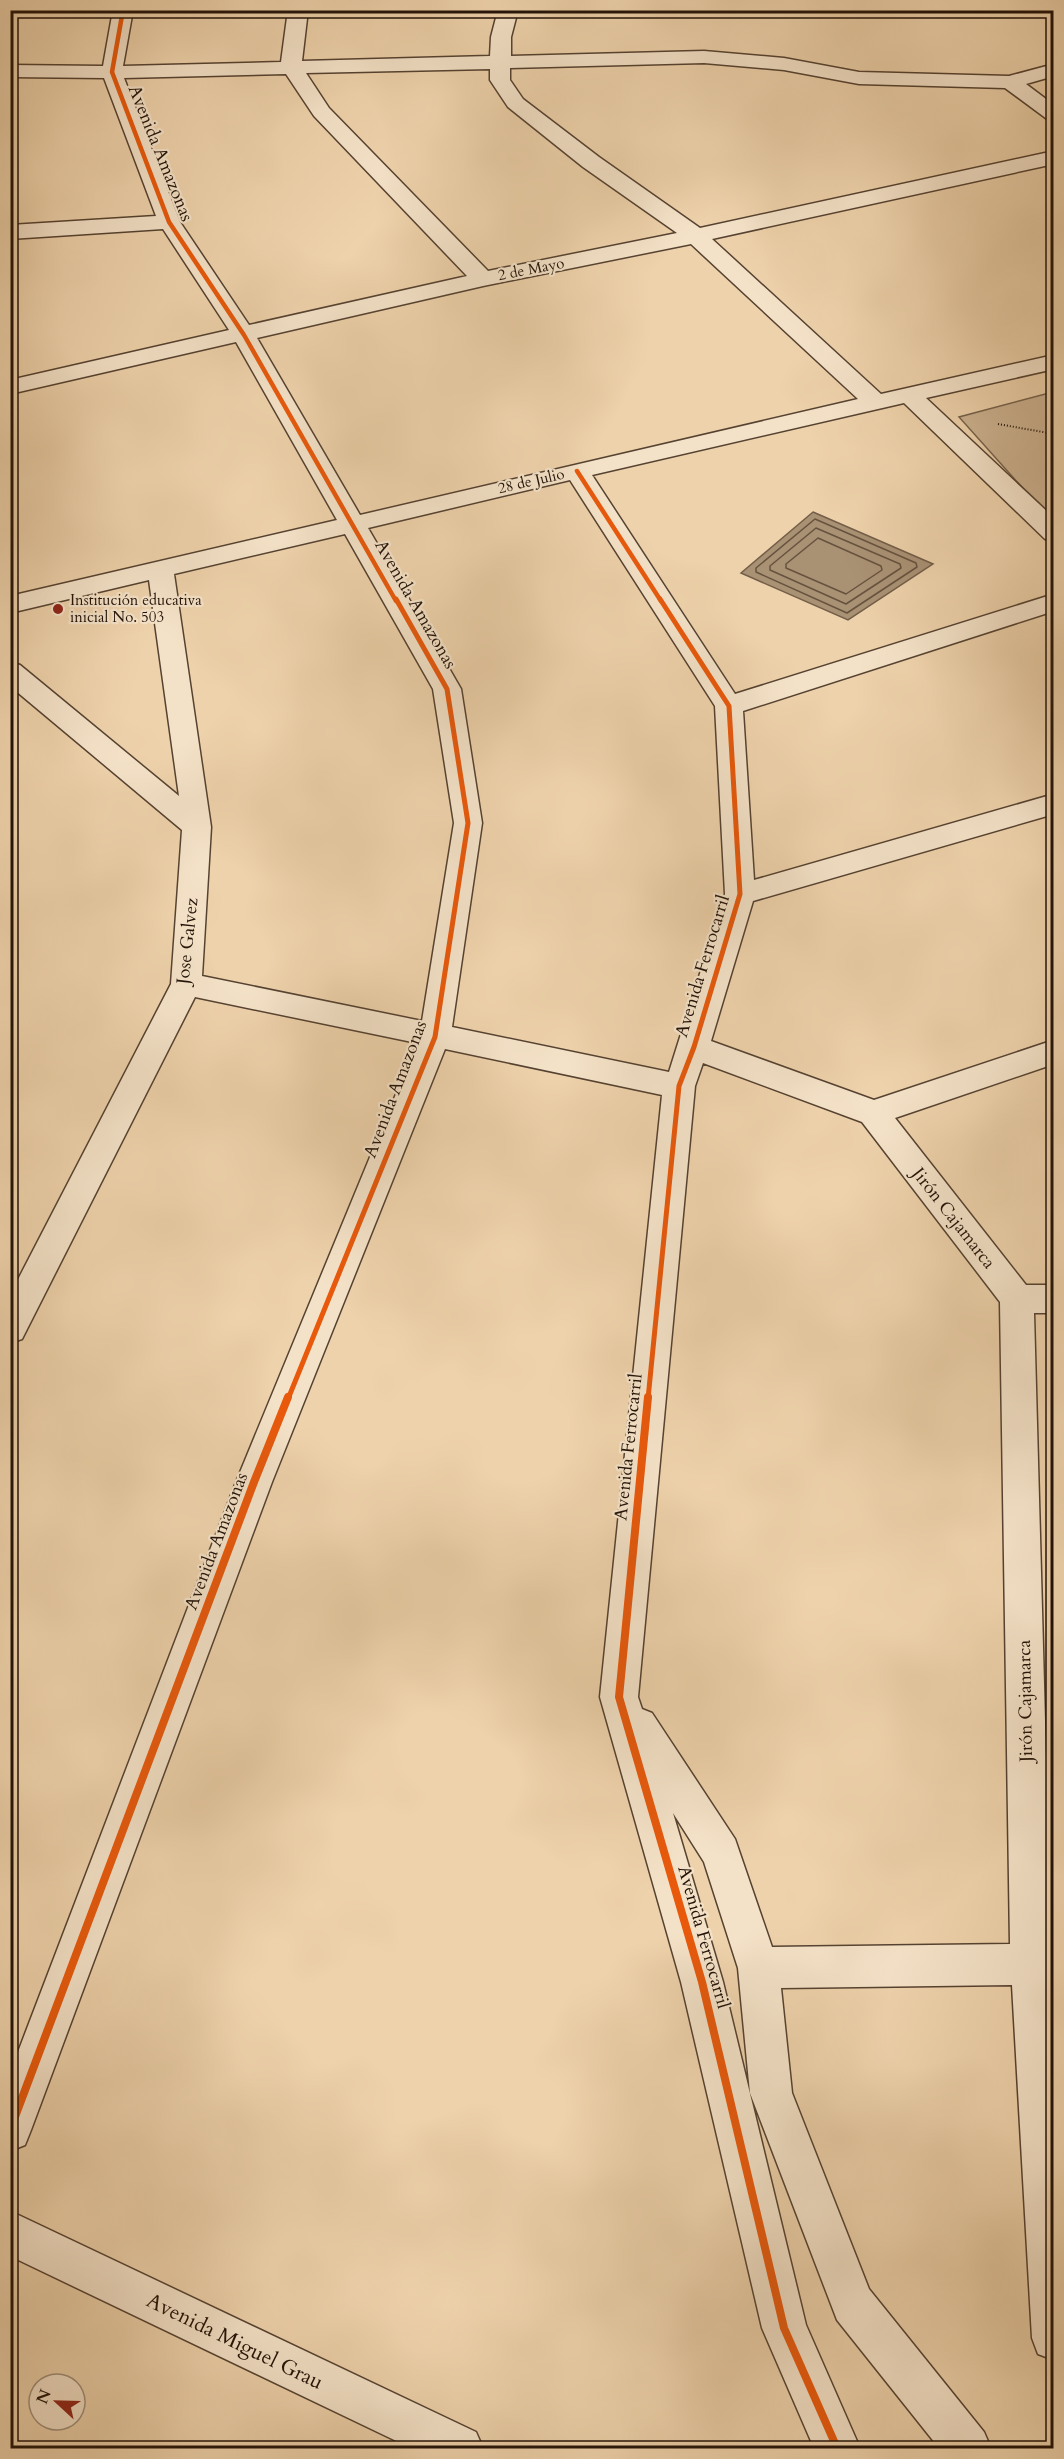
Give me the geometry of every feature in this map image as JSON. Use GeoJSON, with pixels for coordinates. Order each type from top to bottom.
{"type":"FeatureCollection","features":[{"type":"Feature","properties":{"kind":"street","name":"Avenida Amazonas"},"geometry":{"type":"LineString","coordinates":[[10,2130],[254,1482],[435,1037],[468,823],[447,689],[244,335],[169,222],[112,72],[123,10]]}},
{"type":"Feature","properties":{"kind":"street"},"geometry":{"type":"LineString","coordinates":[[298,10],[291,66],[321,112],[483,279]]}},
{"type":"Feature","properties":{"kind":"street"},"geometry":{"type":"LineString","coordinates":[[508,10],[501,37],[500,80],[515,103],[591,162],[696,236],[875,402]]}},
{"type":"Feature","properties":{"kind":"street"},"geometry":{"type":"LineString","coordinates":[[10,71],[112,72],[704,57],[784,64],[859,78],[1010,82],[1053,70]]}},
{"type":"Feature","properties":{"kind":"street"},"geometry":{"type":"LineString","coordinates":[[1010,82],[1053,115]]}},
{"type":"Feature","properties":{"kind":"street","name":"2 de Mayo"},"geometry":{"type":"LineString","coordinates":[[10,387],[483,279],[696,236],[1053,158]]}},
{"type":"Feature","properties":{"kind":"street"},"geometry":{"type":"LineString","coordinates":[[10,232],[169,222]]}},
{"type":"Feature","properties":{"kind":"street","name":"28 de Julio"},"geometry":{"type":"LineString","coordinates":[[10,605],[577,471],[1053,362]]}},
{"type":"Feature","properties":{"kind":"street"},"geometry":{"type":"LineString","coordinates":[[910,396],[1053,532]]}},
{"type":"Feature","properties":{"kind":"street","name":"Avenida Ferrocarril"},"geometry":{"type":"LineString","coordinates":[[577,471],[729,706],[740,894],[694,1047],[679,1086],[619,1697],[702,1982],[784,2328],[837,2448]]}},
{"type":"Feature","properties":{"kind":"street","name":"Jose Galvez"},"geometry":{"type":"LineString","coordinates":[[10,1329],[186,984],[197,827],[161,571]]}},
{"type":"Feature","properties":{"kind":"street"},"geometry":{"type":"LineString","coordinates":[[729,706],[1053,602]]}},
{"type":"Feature","properties":{"kind":"street"},"geometry":{"type":"LineString","coordinates":[[10,670],[197,827]]}},
{"type":"Feature","properties":{"kind":"street"},"geometry":{"type":"LineString","coordinates":[[740,894],[1053,804]]}},
{"type":"Feature","properties":{"kind":"street"},"geometry":{"type":"LineString","coordinates":[[186,984],[679,1086]]}},
{"type":"Feature","properties":{"kind":"street"},"geometry":{"type":"LineString","coordinates":[[694,1047],[873,1113],[1053,1052]]}},
{"type":"Feature","properties":{"kind":"street","name":"Jirón Cajamarca"},"geometry":{"type":"LineString","coordinates":[[873,1113],[1035,1299],[1042,1964],[1053,2338]]}},
{"type":"Feature","properties":{"kind":"street"},"geometry":{"type":"LineString","coordinates":[[619,1697],[721,1853],[758,1968],[771,2092],[853,2304],[968,2448]]}},
{"type":"Feature","properties":{"kind":"street"},"geometry":{"type":"LineString","coordinates":[[758,1968],[1042,1964]]}},
{"type":"Feature","properties":{"kind":"street","name":"Avenida Miguel Grau"},"geometry":{"type":"LineString","coordinates":[[10,2233],[460,2448]]}},
{"type":"Feature","properties":{"kind":"shaded area"},"geometry":{"type":"Polygon","coordinates":[[[1053,392],[1053,522],[959,417],[1053,392]]]}},
{"type":"Feature","properties":{"kind":"water"},"geometry":{"type":"Polygon","coordinates":[[[813,512],[933,564],[848,620],[741,573],[813,512]]]}},
{"type":"Feature","properties":{"kind":"cycle path"},"geometry":{"type":"LineString","coordinates":[[10,2130],[254,1482],[435,1037],[468,823],[447,689],[244,335],[169,222],[112,72],[123,10]]}},
{"type":"Feature","properties":{"kind":"cycle path"},"geometry":{"type":"LineString","coordinates":[[577,471],[729,706],[740,894],[694,1047],[679,1086],[619,1697],[702,1982],[784,2328],[837,2448]]}},
{"type":"Feature","properties":{"kind":"place","name":"Institución educativa inicial No. 503"},"geometry":{"type":"Point","coordinates":[58,609]}}]}
